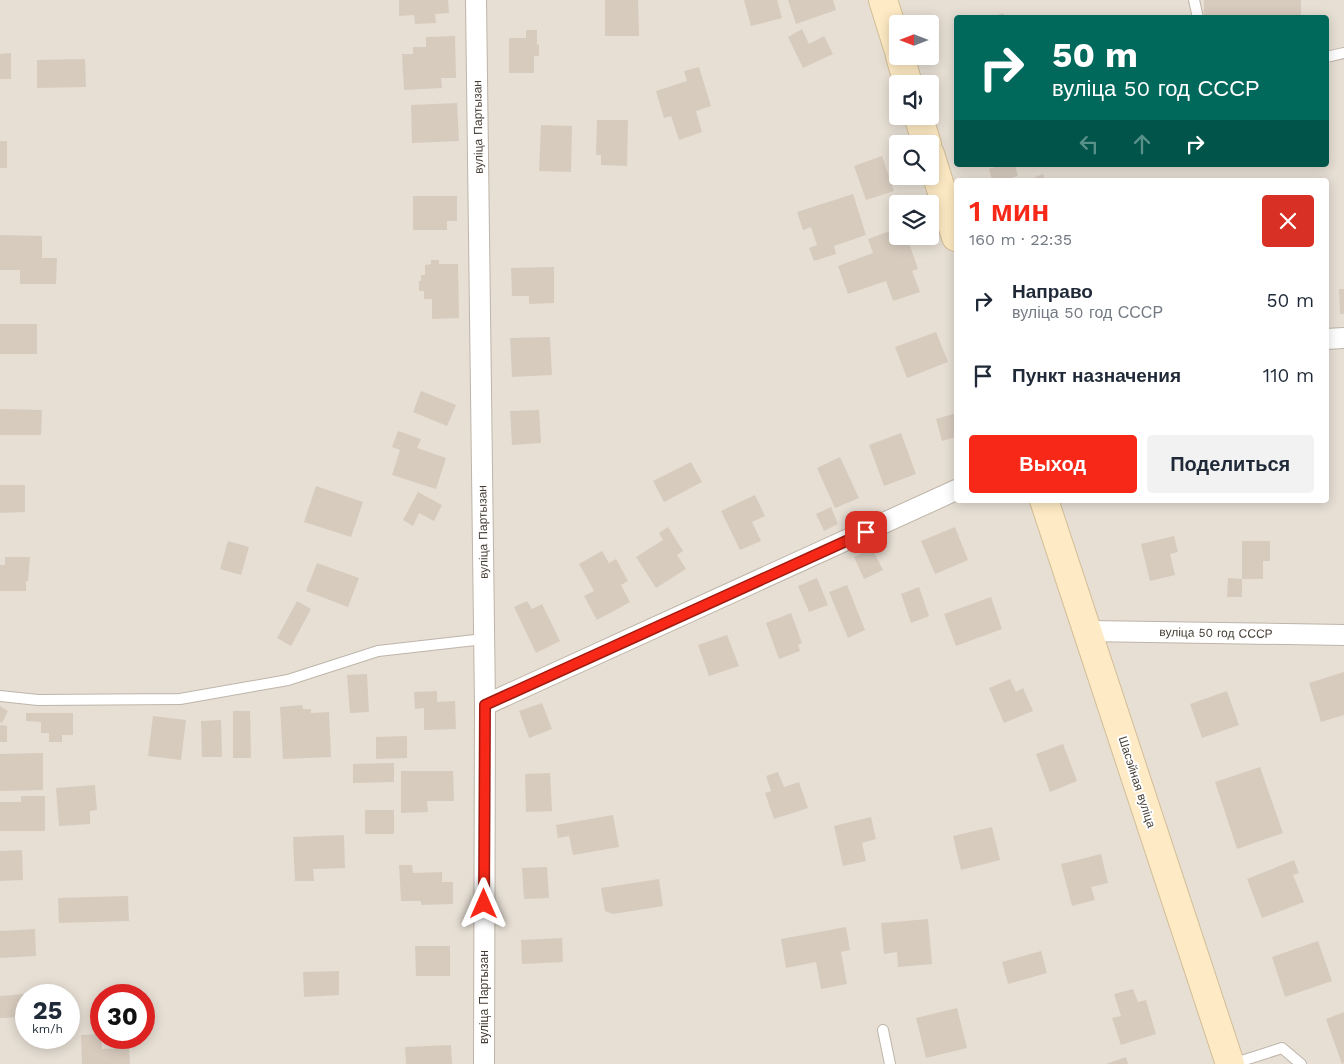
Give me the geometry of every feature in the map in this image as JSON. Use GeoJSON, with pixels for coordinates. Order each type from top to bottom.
{"type":"FeatureCollection","features":[{"type":"Feature","properties":{"kind":"main road"},"geometry":{"type":"LineString","coordinates":[[883,0],[889,19]]}},
{"type":"Feature","properties":{"kind":"main road"},"geometry":{"type":"LineString","coordinates":[[939,183],[954,231]]}},
{"type":"Feature","properties":{"kind":"main road","name":"Шасэйная вуліца"},"geometry":{"type":"LineString","coordinates":[[1045,503],[1231,1064]]}},
{"type":"Feature","properties":{"kind":"street","name":"вуліца Партызан"},"geometry":{"type":"LineString","coordinates":[[476,0],[485,705],[484,1064]]}},
{"type":"Feature","properties":{"kind":"street"},"geometry":{"type":"LineString","coordinates":[[1329,339],[1344,338]]}},
{"type":"Feature","properties":{"kind":"street"},"geometry":{"type":"LineString","coordinates":[[485,705],[954,491]]}},
{"type":"Feature","properties":{"kind":"street","name":"вуліца 50 год СССР"},"geometry":{"type":"LineString","coordinates":[[1088,631],[1344,635]]}},
{"type":"Feature","properties":{"kind":"lane"},"geometry":{"type":"LineString","coordinates":[[1194,0],[1197,15]]}},
{"type":"Feature","properties":{"kind":"lane"},"geometry":{"type":"LineString","coordinates":[[1329,56],[1344,53]]}},
{"type":"Feature","properties":{"kind":"lane"},"geometry":{"type":"LineString","coordinates":[[0,696],[38,700],[180,699],[288,680],[378,650],[484,639]]}},
{"type":"Feature","properties":{"kind":"lane"},"geometry":{"type":"LineString","coordinates":[[883,1030],[890,1064]]}},
{"type":"Feature","properties":{"kind":"lane"},"geometry":{"type":"LineString","coordinates":[[1231,1064],[1282,1048],[1302,1064]]}},
{"type":"Feature","properties":{"kind":"shaded area"},"geometry":{"type":"Polygon","coordinates":[[[0,0],[1344,0],[1344,1064],[0,1064],[0,0]]]}},
{"type":"Feature","properties":{"kind":"building"},"geometry":{"type":"Polygon","coordinates":[[[399,0],[448,0],[449,13],[435,14],[436,23],[415,24],[414,15],[399,16],[399,0]]]}},
{"type":"Feature","properties":{"kind":"building"},"geometry":{"type":"Polygon","coordinates":[[[605,0],[638,0],[639,36],[605,36],[605,0]]]}},
{"type":"Feature","properties":{"kind":"building"},"geometry":{"type":"Polygon","coordinates":[[[744,0],[777,0],[782,18],[751,26],[744,0]]]}},
{"type":"Feature","properties":{"kind":"building"},"geometry":{"type":"Polygon","coordinates":[[[788,0],[833,0],[836,10],[796,24],[788,0]]]}},
{"type":"Feature","properties":{"kind":"building"},"geometry":{"type":"Polygon","coordinates":[[[1204,0],[1301,0],[1301,15],[1204,15],[1204,0]]]}},
{"type":"Feature","properties":{"kind":"building"},"geometry":{"type":"Polygon","coordinates":[[[802,29],[809,44],[824,36],[833,54],[803,68],[788,37],[802,29]]]}},
{"type":"Feature","properties":{"kind":"building"},"geometry":{"type":"Polygon","coordinates":[[[526,30],[537,30],[539,56],[534,56],[534,73],[509,73],[509,38],[526,38],[526,30]]]}},
{"type":"Feature","properties":{"kind":"building"},"geometry":{"type":"Polygon","coordinates":[[[455,36],[456,78],[441,78],[442,88],[404,90],[402,54],[413,54],[413,47],[426,47],[426,37],[455,36]]]}},
{"type":"Feature","properties":{"kind":"building"},"geometry":{"type":"Polygon","coordinates":[[[11,53],[11,79],[0,79],[0,54],[11,53]]]}},
{"type":"Feature","properties":{"kind":"building"},"geometry":{"type":"Polygon","coordinates":[[[85,59],[86,87],[37,88],[37,60],[85,59]]]}},
{"type":"Feature","properties":{"kind":"building"},"geometry":{"type":"Polygon","coordinates":[[[699,67],[711,106],[696,111],[702,132],[679,140],[671,116],[664,118],[656,91],[687,81],[684,71],[699,67]]]}},
{"type":"Feature","properties":{"kind":"building"},"geometry":{"type":"Polygon","coordinates":[[[457,103],[459,141],[412,143],[411,105],[457,103]]]}},
{"type":"Feature","properties":{"kind":"building"},"geometry":{"type":"Polygon","coordinates":[[[597,120],[628,120],[627,166],[601,165],[601,155],[596,155],[597,120]]]}},
{"type":"Feature","properties":{"kind":"building"},"geometry":{"type":"Polygon","coordinates":[[[541,125],[572,126],[571,172],[539,171],[541,125]]]}},
{"type":"Feature","properties":{"kind":"building"},"geometry":{"type":"Polygon","coordinates":[[[0,141],[7,141],[7,168],[0,168],[0,141]]]}},
{"type":"Feature","properties":{"kind":"building"},"geometry":{"type":"Polygon","coordinates":[[[882,156],[889,176],[889,185],[892,185],[894,191],[866,200],[854,166],[882,156]]]}},
{"type":"Feature","properties":{"kind":"building"},"geometry":{"type":"Polygon","coordinates":[[[995,167],[1016,167],[1018,176],[991,178],[989,169],[995,167]]]}},
{"type":"Feature","properties":{"kind":"building"},"geometry":{"type":"Polygon","coordinates":[[[1043,174],[1044,178],[1033,178],[1043,174]]]}},
{"type":"Feature","properties":{"kind":"building"},"geometry":{"type":"Polygon","coordinates":[[[853,194],[866,235],[834,246],[836,254],[814,261],[809,248],[817,245],[811,227],[803,230],[797,212],[853,194]]]}},
{"type":"Feature","properties":{"kind":"building"},"geometry":{"type":"Polygon","coordinates":[[[413,196],[457,196],[457,221],[447,221],[447,230],[413,230],[413,196]]]}},
{"type":"Feature","properties":{"kind":"building"},"geometry":{"type":"Polygon","coordinates":[[[889,231],[889,245],[910,245],[918,269],[912,271],[920,292],[893,301],[886,281],[848,294],[838,266],[873,253],[868,239],[889,231]]]}},
{"type":"Feature","properties":{"kind":"building"},"geometry":{"type":"Polygon","coordinates":[[[0,235],[42,236],[42,258],[57,258],[56,284],[20,284],[20,270],[0,270],[0,235]]]}},
{"type":"Feature","properties":{"kind":"building"},"geometry":{"type":"Polygon","coordinates":[[[431,260],[439,260],[439,264],[458,264],[459,318],[432,319],[432,299],[424,299],[424,291],[419,291],[421,275],[425,275],[425,265],[431,264],[431,260]]]}},
{"type":"Feature","properties":{"kind":"building"},"geometry":{"type":"Polygon","coordinates":[[[554,267],[554,303],[529,304],[529,296],[512,296],[511,268],[554,267]]]}},
{"type":"Feature","properties":{"kind":"building"},"geometry":{"type":"Polygon","coordinates":[[[1339,289],[1344,289],[1344,314],[1340,314],[1339,289]]]}},
{"type":"Feature","properties":{"kind":"building"},"geometry":{"type":"Polygon","coordinates":[[[0,324],[37,324],[37,354],[0,354],[0,324]]]}},
{"type":"Feature","properties":{"kind":"building"},"geometry":{"type":"Polygon","coordinates":[[[936,332],[948,362],[907,378],[895,347],[936,332]]]}},
{"type":"Feature","properties":{"kind":"building"},"geometry":{"type":"Polygon","coordinates":[[[550,337],[552,375],[512,377],[510,338],[550,337]]]}},
{"type":"Feature","properties":{"kind":"building"},"geometry":{"type":"Polygon","coordinates":[[[421,391],[456,405],[447,426],[413,412],[421,391]]]}},
{"type":"Feature","properties":{"kind":"building"},"geometry":{"type":"Polygon","coordinates":[[[0,409],[42,410],[41,435],[0,435],[0,409]]]}},
{"type":"Feature","properties":{"kind":"building"},"geometry":{"type":"Polygon","coordinates":[[[539,410],[541,443],[512,445],[510,411],[539,410]]]}},
{"type":"Feature","properties":{"kind":"building"},"geometry":{"type":"Polygon","coordinates":[[[954,414],[954,438],[942,441],[936,419],[954,414]]]}},
{"type":"Feature","properties":{"kind":"building"},"geometry":{"type":"Polygon","coordinates":[[[398,431],[421,439],[417,448],[446,458],[436,489],[392,475],[400,450],[392,447],[398,431]]]}},
{"type":"Feature","properties":{"kind":"building"},"geometry":{"type":"Polygon","coordinates":[[[901,433],[916,474],[884,486],[869,445],[901,433]]]}},
{"type":"Feature","properties":{"kind":"building"},"geometry":{"type":"Polygon","coordinates":[[[840,457],[859,498],[835,508],[817,468],[840,457]]]}},
{"type":"Feature","properties":{"kind":"building"},"geometry":{"type":"Polygon","coordinates":[[[691,462],[702,482],[664,502],[653,481],[691,462]]]}},
{"type":"Feature","properties":{"kind":"building"},"geometry":{"type":"Polygon","coordinates":[[[0,485],[25,485],[25,512],[0,513],[0,485]]]}},
{"type":"Feature","properties":{"kind":"building"},"geometry":{"type":"Polygon","coordinates":[[[316,486],[363,502],[351,537],[304,522],[316,486]]]}},
{"type":"Feature","properties":{"kind":"building"},"geometry":{"type":"Polygon","coordinates":[[[418,492],[442,505],[434,521],[419,513],[413,526],[403,520],[418,492]]]}},
{"type":"Feature","properties":{"kind":"building"},"geometry":{"type":"Polygon","coordinates":[[[755,495],[765,516],[752,522],[761,541],[740,550],[721,511],[755,495]]]}},
{"type":"Feature","properties":{"kind":"building"},"geometry":{"type":"Polygon","coordinates":[[[831,507],[838,524],[824,531],[816,514],[831,507]]]}},
{"type":"Feature","properties":{"kind":"building"},"geometry":{"type":"Polygon","coordinates":[[[668,527],[683,551],[677,555],[686,569],[656,588],[636,557],[663,540],[659,533],[668,527]]]}},
{"type":"Feature","properties":{"kind":"building"},"geometry":{"type":"Polygon","coordinates":[[[955,527],[968,560],[935,574],[921,541],[955,527]]]}},
{"type":"Feature","properties":{"kind":"building"},"geometry":{"type":"Polygon","coordinates":[[[1174,536],[1178,552],[1170,554],[1175,575],[1150,581],[1141,544],[1174,536]]]}},
{"type":"Feature","properties":{"kind":"building"},"geometry":{"type":"Polygon","coordinates":[[[228,541],[249,547],[241,575],[220,569],[228,541]]]}},
{"type":"Feature","properties":{"kind":"building"},"geometry":{"type":"Polygon","coordinates":[[[1242,541],[1270,541],[1270,561],[1263,561],[1263,579],[1242,579],[1242,541]]]}},
{"type":"Feature","properties":{"kind":"building"},"geometry":{"type":"Polygon","coordinates":[[[872,548],[883,570],[864,579],[854,557],[872,548]]]}},
{"type":"Feature","properties":{"kind":"building"},"geometry":{"type":"Polygon","coordinates":[[[602,551],[609,563],[616,559],[628,581],[621,585],[630,602],[597,620],[584,596],[594,591],[579,564],[602,551]]]}},
{"type":"Feature","properties":{"kind":"building"},"geometry":{"type":"Polygon","coordinates":[[[5,557],[30,557],[26,591],[0,591],[0,565],[5,565],[5,557]]]}},
{"type":"Feature","properties":{"kind":"building"},"geometry":{"type":"Polygon","coordinates":[[[317,563],[359,578],[348,607],[306,591],[317,563]]]}},
{"type":"Feature","properties":{"kind":"building"},"geometry":{"type":"Polygon","coordinates":[[[817,578],[828,605],[809,612],[798,586],[817,578]]]}},
{"type":"Feature","properties":{"kind":"building"},"geometry":{"type":"Polygon","coordinates":[[[1228,578],[1242,579],[1242,597],[1227,597],[1228,578]]]}},
{"type":"Feature","properties":{"kind":"building"},"geometry":{"type":"Polygon","coordinates":[[[847,585],[865,630],[848,638],[829,592],[847,585]]]}},
{"type":"Feature","properties":{"kind":"building"},"geometry":{"type":"Polygon","coordinates":[[[919,587],[929,616],[911,623],[901,594],[919,587]]]}},
{"type":"Feature","properties":{"kind":"building"},"geometry":{"type":"Polygon","coordinates":[[[991,597],[1002,629],[956,646],[944,614],[991,597]]]}},
{"type":"Feature","properties":{"kind":"building"},"geometry":{"type":"Polygon","coordinates":[[[297,601],[311,609],[291,646],[277,638],[297,601]]]}},
{"type":"Feature","properties":{"kind":"building"},"geometry":{"type":"Polygon","coordinates":[[[527,601],[532,609],[542,604],[560,641],[536,653],[514,607],[527,601]]]}},
{"type":"Feature","properties":{"kind":"building"},"geometry":{"type":"Polygon","coordinates":[[[791,613],[802,643],[798,645],[800,651],[779,659],[766,623],[791,613]]]}},
{"type":"Feature","properties":{"kind":"building"},"geometry":{"type":"Polygon","coordinates":[[[727,635],[739,666],[709,676],[698,645],[727,635]]]}},
{"type":"Feature","properties":{"kind":"building"},"geometry":{"type":"Polygon","coordinates":[[[1344,672],[1344,715],[1321,722],[1309,683],[1344,672]]]}},
{"type":"Feature","properties":{"kind":"building"},"geometry":{"type":"Polygon","coordinates":[[[367,674],[369,712],[350,713],[347,675],[367,674]]]}},
{"type":"Feature","properties":{"kind":"building"},"geometry":{"type":"Polygon","coordinates":[[[1010,679],[1016,692],[1023,688],[1033,711],[1004,723],[989,688],[1010,679]]]}},
{"type":"Feature","properties":{"kind":"building"},"geometry":{"type":"Polygon","coordinates":[[[437,691],[437,702],[455,701],[456,729],[424,730],[424,708],[415,709],[414,692],[437,691]]]}},
{"type":"Feature","properties":{"kind":"building"},"geometry":{"type":"Polygon","coordinates":[[[1227,691],[1239,725],[1202,738],[1190,704],[1227,691]]]}},
{"type":"Feature","properties":{"kind":"building"},"geometry":{"type":"Polygon","coordinates":[[[542,703],[552,729],[529,738],[519,711],[542,703]]]}},
{"type":"Feature","properties":{"kind":"building"},"geometry":{"type":"Polygon","coordinates":[[[302,705],[303,709],[311,709],[311,713],[329,712],[331,757],[283,759],[280,707],[302,705]]]}},
{"type":"Feature","properties":{"kind":"building"},"geometry":{"type":"Polygon","coordinates":[[[0,706],[8,711],[2,723],[0,722],[0,706]]]}},
{"type":"Feature","properties":{"kind":"building"},"geometry":{"type":"Polygon","coordinates":[[[233,711],[250,711],[251,758],[233,758],[233,711]]]}},
{"type":"Feature","properties":{"kind":"building"},"geometry":{"type":"Polygon","coordinates":[[[26,713],[73,713],[73,735],[62,735],[62,742],[49,742],[49,733],[41,733],[41,722],[26,721],[26,713]]]}},
{"type":"Feature","properties":{"kind":"building"},"geometry":{"type":"Polygon","coordinates":[[[153,716],[186,720],[181,760],[148,756],[153,716]]]}},
{"type":"Feature","properties":{"kind":"building"},"geometry":{"type":"Polygon","coordinates":[[[221,720],[222,757],[202,757],[201,721],[221,720]]]}},
{"type":"Feature","properties":{"kind":"building"},"geometry":{"type":"Polygon","coordinates":[[[0,725],[7,726],[7,742],[0,742],[0,725]]]}},
{"type":"Feature","properties":{"kind":"building"},"geometry":{"type":"Polygon","coordinates":[[[407,736],[407,758],[376,759],[376,737],[407,736]]]}},
{"type":"Feature","properties":{"kind":"building"},"geometry":{"type":"Polygon","coordinates":[[[1063,744],[1077,781],[1050,792],[1036,754],[1063,744]]]}},
{"type":"Feature","properties":{"kind":"building"},"geometry":{"type":"Polygon","coordinates":[[[43,753],[43,790],[0,791],[0,754],[43,753]]]}},
{"type":"Feature","properties":{"kind":"building"},"geometry":{"type":"Polygon","coordinates":[[[394,763],[394,782],[353,783],[353,764],[394,763]]]}},
{"type":"Feature","properties":{"kind":"building"},"geometry":{"type":"Polygon","coordinates":[[[1260,767],[1283,833],[1237,849],[1215,782],[1260,767]]]}},
{"type":"Feature","properties":{"kind":"building"},"geometry":{"type":"Polygon","coordinates":[[[401,771],[453,771],[454,801],[427,801],[428,812],[401,813],[401,771]]]}},
{"type":"Feature","properties":{"kind":"building"},"geometry":{"type":"Polygon","coordinates":[[[778,772],[784,787],[799,782],[808,808],[774,819],[765,793],[771,791],[766,776],[778,772]]]}},
{"type":"Feature","properties":{"kind":"building"},"geometry":{"type":"Polygon","coordinates":[[[550,773],[552,811],[526,812],[525,774],[550,773]]]}},
{"type":"Feature","properties":{"kind":"building"},"geometry":{"type":"Polygon","coordinates":[[[95,785],[97,810],[90,811],[90,824],[59,826],[56,788],[95,785]]]}},
{"type":"Feature","properties":{"kind":"building"},"geometry":{"type":"Polygon","coordinates":[[[21,796],[45,796],[45,831],[0,831],[0,802],[21,802],[21,796]]]}},
{"type":"Feature","properties":{"kind":"building"},"geometry":{"type":"Polygon","coordinates":[[[365,810],[394,810],[394,834],[365,834],[365,810]]]}},
{"type":"Feature","properties":{"kind":"building"},"geometry":{"type":"Polygon","coordinates":[[[613,815],[619,847],[573,855],[569,836],[558,838],[556,825],[613,815]]]}},
{"type":"Feature","properties":{"kind":"building"},"geometry":{"type":"Polygon","coordinates":[[[871,817],[876,839],[862,843],[866,861],[843,866],[834,826],[871,817]]]}},
{"type":"Feature","properties":{"kind":"building"},"geometry":{"type":"Polygon","coordinates":[[[992,827],[1000,860],[961,870],[953,836],[992,827]]]}},
{"type":"Feature","properties":{"kind":"building"},"geometry":{"type":"Polygon","coordinates":[[[344,835],[345,868],[313,869],[314,881],[295,881],[293,837],[344,835]]]}},
{"type":"Feature","properties":{"kind":"building"},"geometry":{"type":"Polygon","coordinates":[[[22,850],[23,880],[0,881],[0,851],[22,850]]]}},
{"type":"Feature","properties":{"kind":"building"},"geometry":{"type":"Polygon","coordinates":[[[1101,854],[1108,883],[1091,887],[1095,900],[1072,906],[1061,864],[1101,854]]]}},
{"type":"Feature","properties":{"kind":"building"},"geometry":{"type":"Polygon","coordinates":[[[1294,860],[1299,873],[1293,875],[1304,902],[1262,918],[1247,879],[1294,860]]]}},
{"type":"Feature","properties":{"kind":"building"},"geometry":{"type":"Polygon","coordinates":[[[399,865],[412,865],[413,873],[442,872],[442,882],[453,882],[453,904],[421,905],[421,901],[401,901],[399,865]]]}},
{"type":"Feature","properties":{"kind":"building"},"geometry":{"type":"Polygon","coordinates":[[[547,867],[549,898],[524,899],[522,868],[547,867]]]}},
{"type":"Feature","properties":{"kind":"building"},"geometry":{"type":"Polygon","coordinates":[[[659,879],[663,906],[613,914],[605,911],[601,888],[659,879]]]}},
{"type":"Feature","properties":{"kind":"building"},"geometry":{"type":"Polygon","coordinates":[[[128,896],[129,921],[59,923],[58,898],[128,896]]]}},
{"type":"Feature","properties":{"kind":"building"},"geometry":{"type":"Polygon","coordinates":[[[928,919],[932,964],[898,967],[897,952],[884,954],[881,923],[928,919]]]}},
{"type":"Feature","properties":{"kind":"building"},"geometry":{"type":"Polygon","coordinates":[[[846,927],[850,950],[841,952],[847,984],[821,989],[816,962],[786,968],[781,939],[846,927]]]}},
{"type":"Feature","properties":{"kind":"building"},"geometry":{"type":"Polygon","coordinates":[[[35,929],[36,956],[0,958],[0,931],[35,929]]]}},
{"type":"Feature","properties":{"kind":"building"},"geometry":{"type":"Polygon","coordinates":[[[562,938],[563,962],[522,964],[521,940],[562,938]]]}},
{"type":"Feature","properties":{"kind":"building"},"geometry":{"type":"Polygon","coordinates":[[[1318,941],[1332,981],[1285,997],[1272,957],[1318,941]]]}},
{"type":"Feature","properties":{"kind":"building"},"geometry":{"type":"Polygon","coordinates":[[[415,946],[450,946],[450,976],[416,976],[415,946]]]}},
{"type":"Feature","properties":{"kind":"building"},"geometry":{"type":"Polygon","coordinates":[[[1041,951],[1047,973],[1008,984],[1002,962],[1041,951]]]}},
{"type":"Feature","properties":{"kind":"building"},"geometry":{"type":"Polygon","coordinates":[[[339,971],[339,995],[304,997],[303,972],[339,971]]]}},
{"type":"Feature","properties":{"kind":"building"},"geometry":{"type":"Polygon","coordinates":[[[1133,989],[1138,1002],[1146,1000],[1156,1034],[1121,1045],[1112,1018],[1121,1016],[1114,994],[1133,989]]]}},
{"type":"Feature","properties":{"kind":"building"},"geometry":{"type":"Polygon","coordinates":[[[15,995],[15,1017],[0,1018],[0,996],[15,995]]]}},
{"type":"Feature","properties":{"kind":"building"},"geometry":{"type":"Polygon","coordinates":[[[957,1008],[967,1048],[926,1058],[916,1018],[957,1008]]]}},
{"type":"Feature","properties":{"kind":"building"},"geometry":{"type":"Polygon","coordinates":[[[1344,1012],[1344,1063],[1342,1064],[1326,1019],[1344,1012]]]}},
{"type":"Feature","properties":{"kind":"building"},"geometry":{"type":"Polygon","coordinates":[[[81,1035],[90,1035],[90,1049],[129,1049],[130,1064],[82,1064],[81,1035]]]}},
{"type":"Feature","properties":{"kind":"building"},"geometry":{"type":"Polygon","coordinates":[[[451,1045],[452,1064],[406,1064],[405,1047],[451,1045]]]}},
{"type":"Feature","properties":{"kind":"building"},"geometry":{"type":"Polygon","coordinates":[[[1126,1057],[1128,1064],[1106,1064],[1126,1057]]]}},
{"type":"Feature","properties":{"kind":"route"},"geometry":{"type":"LineString","coordinates":[[484,904],[485,705],[866,532]]}}]}
